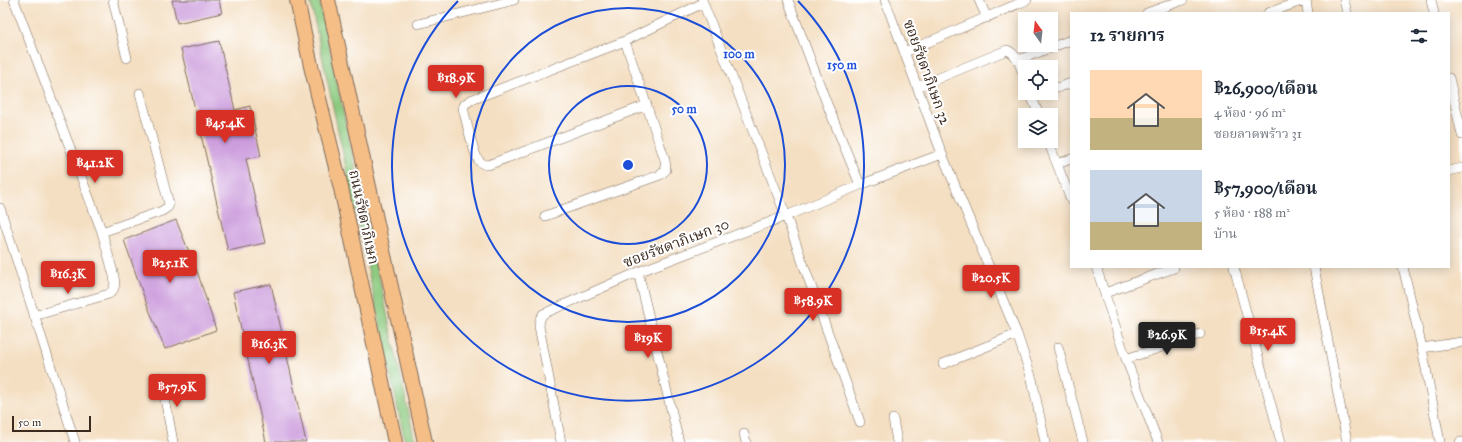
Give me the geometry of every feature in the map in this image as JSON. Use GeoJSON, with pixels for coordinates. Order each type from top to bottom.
{"type":"FeatureCollection","features":[{"type":"Feature","properties":{"kind":"main road","name":"ถนนรัชดาภิเษก"},"geometry":{"type":"LineString","coordinates":[[297,0],[311,66],[341,188],[395,442]]}},
{"type":"Feature","properties":{"kind":"main road","name":"ถนนรัชดาภิเษก"},"geometry":{"type":"LineString","coordinates":[[328,0],[425,442]]}},
{"type":"Feature","properties":{"kind":"street"},"geometry":{"type":"LineString","coordinates":[[14,0],[102,232],[115,283],[113,291],[109,294],[34,316]]}},
{"type":"Feature","properties":{"kind":"street"},"geometry":{"type":"LineString","coordinates":[[113,0],[127,58]]}},
{"type":"Feature","properties":{"kind":"street"},"geometry":{"type":"LineString","coordinates":[[418,24],[514,0]]}},
{"type":"Feature","properties":{"kind":"street"},"geometry":{"type":"LineString","coordinates":[[788,0],[827,104],[860,185]]}},
{"type":"Feature","properties":{"kind":"street","name":"ซอยรัชดาภิเษก 32"},"geometry":{"type":"LineString","coordinates":[[885,0],[942,154],[1017,334],[1032,379],[1045,442]]}},
{"type":"Feature","properties":{"kind":"street"},"geometry":{"type":"LineString","coordinates":[[979,0],[987,18]]}},
{"type":"Feature","properties":{"kind":"street"},"geometry":{"type":"LineString","coordinates":[[905,52],[1027,0]]}},
{"type":"Feature","properties":{"kind":"street"},"geometry":{"type":"LineString","coordinates":[[1150,12],[1183,0]]}},
{"type":"Feature","properties":{"kind":"street"},"geometry":{"type":"LineString","coordinates":[[1271,12],[1305,0],[1308,12]]}},
{"type":"Feature","properties":{"kind":"street"},"geometry":{"type":"LineString","coordinates":[[1344,0],[1347,12]]}},
{"type":"Feature","properties":{"kind":"street"},"geometry":{"type":"LineString","coordinates":[[1431,0],[1434,12]]}},
{"type":"Feature","properties":{"kind":"street"},"geometry":{"type":"LineString","coordinates":[[647,105],[488,165],[484,165],[479,161],[463,108],[465,104],[471,100],[625,41],[702,1],[786,216],[860,422]]}},
{"type":"Feature","properties":{"kind":"street"},"geometry":{"type":"LineString","coordinates":[[917,87],[1007,50],[1012,52],[1018,60],[1070,40]]}},
{"type":"Feature","properties":{"kind":"street"},"geometry":{"type":"LineString","coordinates":[[545,216],[660,175],[666,170],[665,160],[625,41]]}},
{"type":"Feature","properties":{"kind":"street"},"geometry":{"type":"LineString","coordinates":[[1450,82],[1462,135]]}},
{"type":"Feature","properties":{"kind":"street"},"geometry":{"type":"LineString","coordinates":[[1058,88],[1070,83]]}},
{"type":"Feature","properties":{"kind":"street"},"geometry":{"type":"LineString","coordinates":[[102,232],[168,208],[169,204],[140,93]]}},
{"type":"Feature","properties":{"kind":"street"},"geometry":{"type":"LineString","coordinates":[[1051,148],[1070,197]]}},
{"type":"Feature","properties":{"kind":"street","name":"ซอยรัชดาภิเษก 30"},"geometry":{"type":"LineString","coordinates":[[561,442],[539,326],[540,319],[544,314],[638,272],[786,216],[860,185],[942,154]]}},
{"type":"Feature","properties":{"kind":"street"},"geometry":{"type":"LineString","coordinates":[[1057,164],[1070,159]]}},
{"type":"Feature","properties":{"kind":"street"},"geometry":{"type":"LineString","coordinates":[[1450,171],[1462,168]]}},
{"type":"Feature","properties":{"kind":"street"},"geometry":{"type":"LineString","coordinates":[[0,208],[76,442]]}},
{"type":"Feature","properties":{"kind":"street"},"geometry":{"type":"LineString","coordinates":[[1096,268],[1126,359],[1158,442]]}},
{"type":"Feature","properties":{"kind":"street"},"geometry":{"type":"LineString","coordinates":[[1104,293],[1174,268]]}},
{"type":"Feature","properties":{"kind":"street"},"geometry":{"type":"LineString","coordinates":[[1234,268],[1281,442]]}},
{"type":"Feature","properties":{"kind":"street"},"geometry":{"type":"LineString","coordinates":[[1314,268],[1347,442]]}},
{"type":"Feature","properties":{"kind":"street"},"geometry":{"type":"LineString","coordinates":[[1403,268],[1422,348],[1440,442]]}},
{"type":"Feature","properties":{"kind":"street"},"geometry":{"type":"LineString","coordinates":[[638,272],[679,442]]}},
{"type":"Feature","properties":{"kind":"street"},"geometry":{"type":"LineString","coordinates":[[943,364],[1017,334]]}},
{"type":"Feature","properties":{"kind":"street"},"geometry":{"type":"LineString","coordinates":[[1126,359],[1200,334]]}},
{"type":"Feature","properties":{"kind":"street"},"geometry":{"type":"LineString","coordinates":[[1422,348],[1462,342]]}},
{"type":"Feature","properties":{"kind":"street"},"geometry":{"type":"LineString","coordinates":[[1058,347],[1083,442]]}},
{"type":"Feature","properties":{"kind":"street"},"geometry":{"type":"LineString","coordinates":[[161,377],[173,442]]}},
{"type":"Feature","properties":{"kind":"street"},"geometry":{"type":"LineString","coordinates":[[893,419],[897,442]]}},
{"type":"Feature","properties":{"kind":"green space"},"geometry":{"type":"Polygon","coordinates":[[[310,0],[319,0],[415,442],[405,442],[310,0]]]}},
{"type":"Feature","properties":{"kind":"building"},"geometry":{"type":"Polygon","coordinates":[[[172,0],[219,0],[222,13],[177,23],[172,0]]]}},
{"type":"Feature","properties":{"kind":"building"},"geometry":{"type":"Polygon","coordinates":[[[219,41],[235,110],[250,106],[261,156],[246,159],[265,243],[228,251],[181,49],[219,41]]]}},
{"type":"Feature","properties":{"kind":"building"},"geometry":{"type":"Polygon","coordinates":[[[176,220],[198,274],[216,330],[165,349],[144,297],[124,240],[176,220]]]}},
{"type":"Feature","properties":{"kind":"building"},"geometry":{"type":"Polygon","coordinates":[[[271,284],[306,442],[266,442],[233,292],[271,284]]]}}]}
